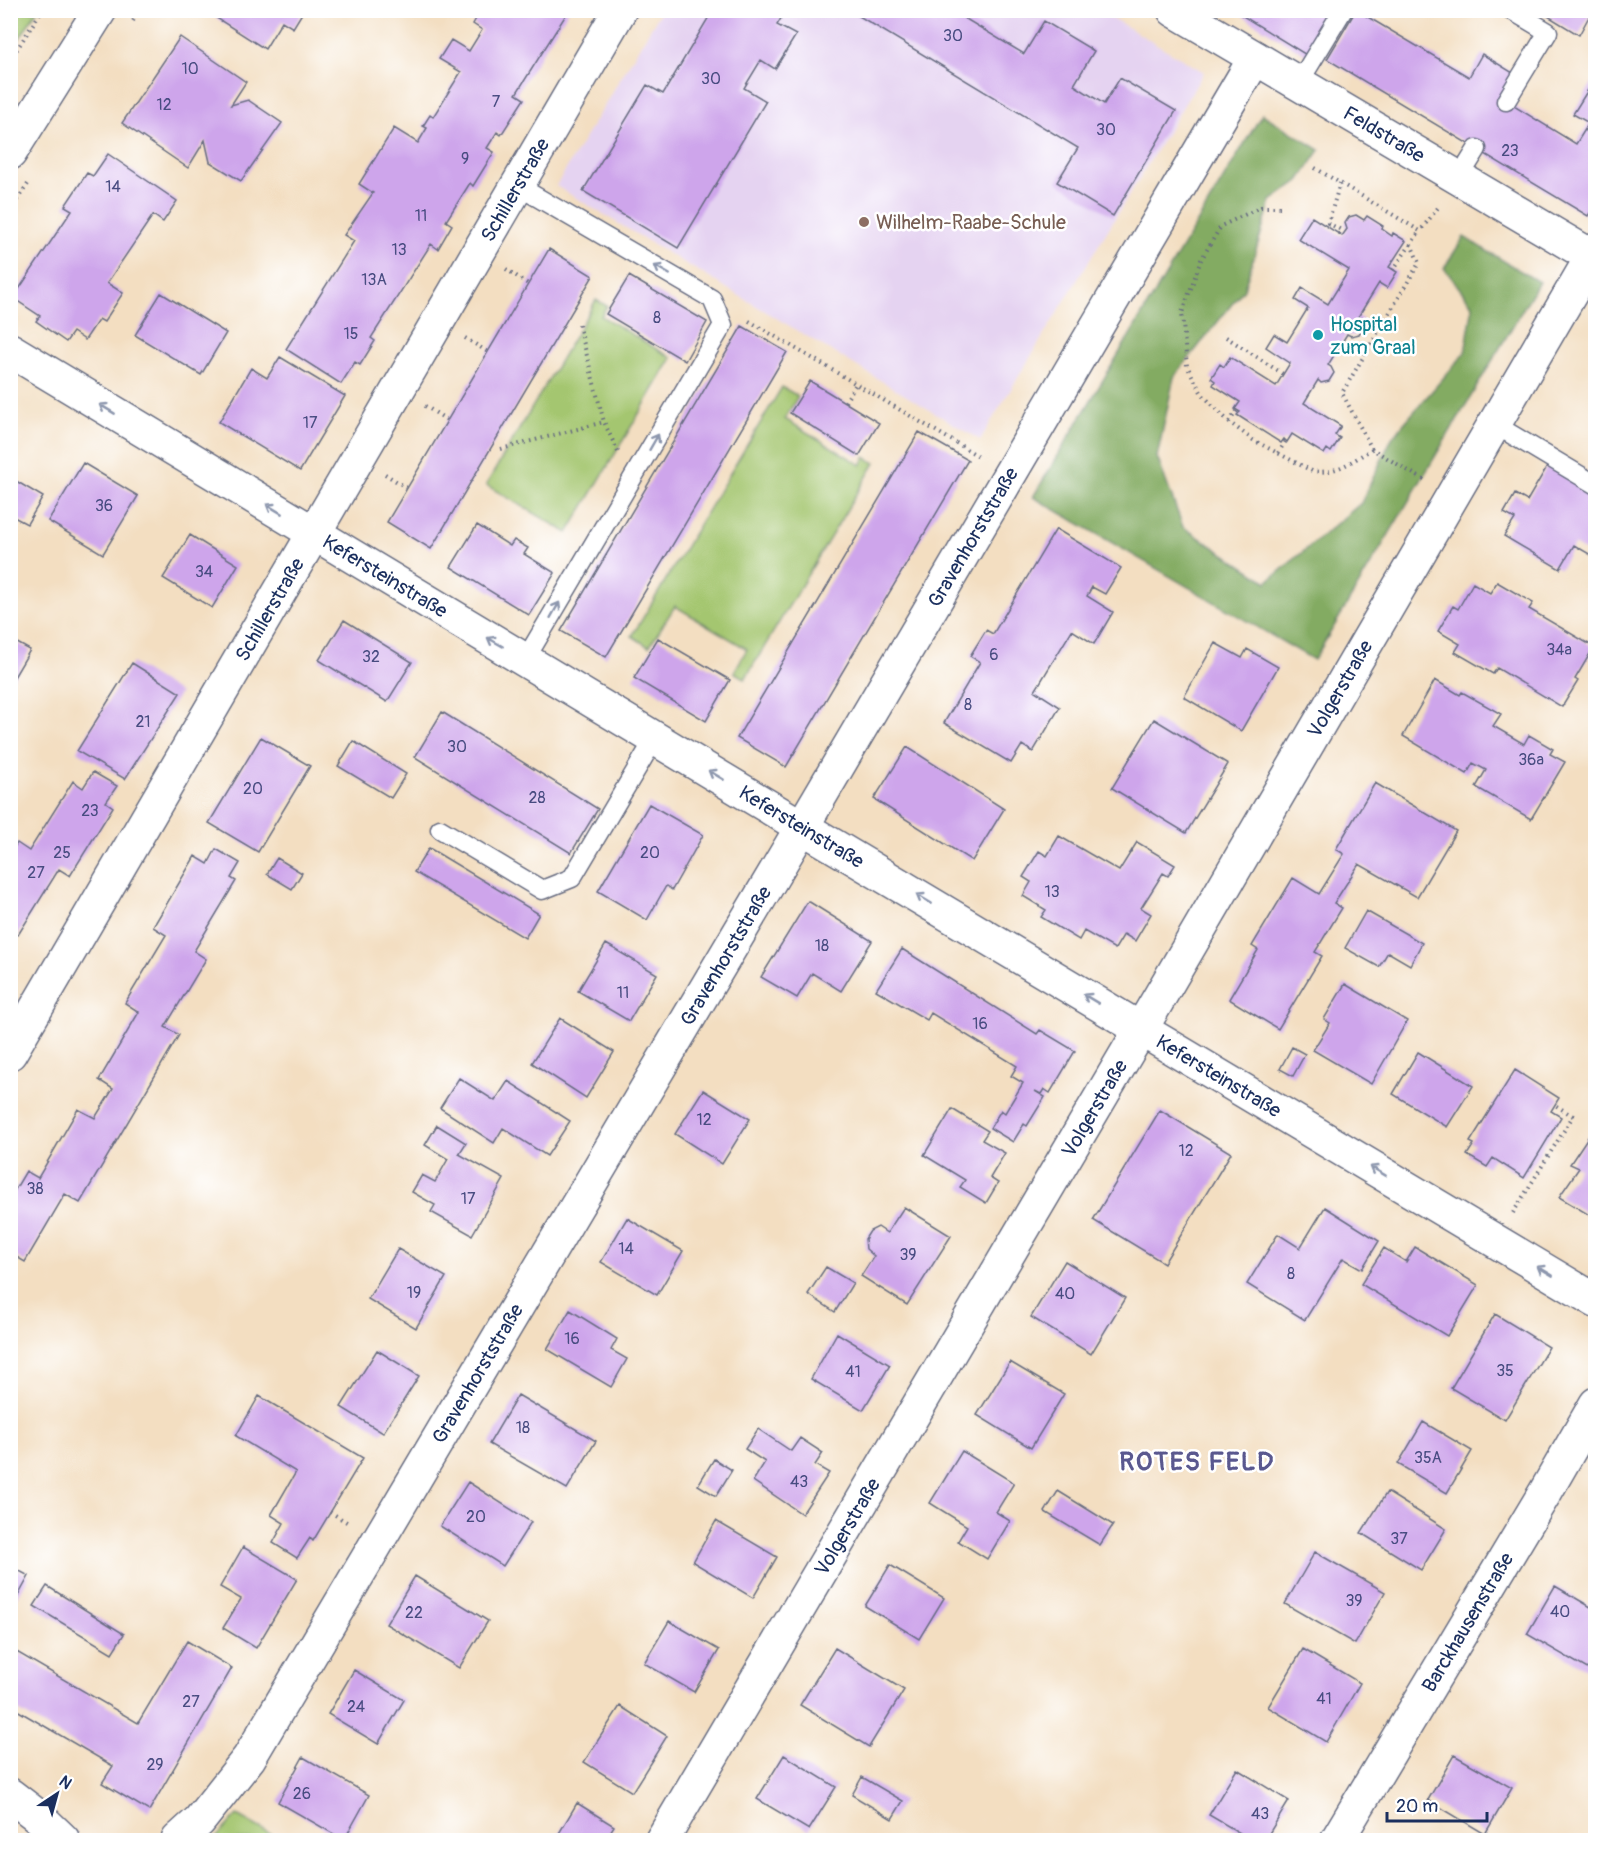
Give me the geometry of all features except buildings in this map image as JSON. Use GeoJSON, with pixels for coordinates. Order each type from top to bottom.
{"type":"FeatureCollection","features":[{"type":"Feature","properties":{"kind":"street"},"geometry":{"type":"LineString","coordinates":[[10,153],[100,10]]}},
{"type":"Feature","properties":{"kind":"street","name":"Schillerstraße"},"geometry":{"type":"LineString","coordinates":[[10,1053],[316,534],[620,10]]}},
{"type":"Feature","properties":{"kind":"street","name":"Feldstraße"},"geometry":{"type":"LineString","coordinates":[[1174,10],[1594,255]]}},
{"type":"Feature","properties":{"kind":"street","name":"Gravenhorststraße"},"geometry":{"type":"LineString","coordinates":[[178,1840],[199,1821],[249,1758],[1255,58]]}},
{"type":"Feature","properties":{"kind":"street","name":"Volgerstraße"},"geometry":{"type":"LineString","coordinates":[[662,1840],[1141,1029],[1594,255]]}},
{"type":"Feature","properties":{"kind":"street","name":"Kefersteinstraße"},"geometry":{"type":"LineString","coordinates":[[10,350],[802,827],[1596,1301]]}},
{"type":"Feature","properties":{"kind":"street","name":"Barckhausenstraße"},"geometry":{"type":"LineString","coordinates":[[1337,1840],[1596,1404]]}},
{"type":"Feature","properties":{"kind":"street"},"geometry":{"type":"LineString","coordinates":[[10,1795],[40,1818],[63,1840]]}},
{"type":"Feature","properties":{"kind":"lane"},"geometry":{"type":"LineString","coordinates":[[1298,84],[1342,10]]}},
{"type":"Feature","properties":{"kind":"lane"},"geometry":{"type":"LineString","coordinates":[[1506,101],[1548,32],[1511,10]]}},
{"type":"Feature","properties":{"kind":"lane"},"geometry":{"type":"LineString","coordinates":[[1459,178],[1477,149]]}},
{"type":"Feature","properties":{"kind":"lane"},"geometry":{"type":"LineString","coordinates":[[518,186],[712,299],[723,325],[525,660]]}},
{"type":"Feature","properties":{"kind":"lane"},"geometry":{"type":"LineString","coordinates":[[1494,424],[1596,485]]}},
{"type":"Feature","properties":{"kind":"lane"},"geometry":{"type":"LineString","coordinates":[[440,829],[542,890],[572,878],[655,738]]}},
{"type":"Feature","properties":{"kind":"path"},"geometry":{"type":"LineString","coordinates":[[10,60],[42,10]]}},
{"type":"Feature","properties":{"kind":"path"},"geometry":{"type":"LineString","coordinates":[[1315,168],[1420,231]]}},
{"type":"Feature","properties":{"kind":"path"},"geometry":{"type":"LineString","coordinates":[[1339,234],[1341,230],[1328,223],[1340,183]]}},
{"type":"Feature","properties":{"kind":"path"},"geometry":{"type":"LineString","coordinates":[[1280,207],[1261,207],[1221,226],[1201,260],[1182,313],[1187,366],[1202,394],[1229,422],[1253,440],[1312,471],[1323,473],[1340,469],[1372,449]]}},
{"type":"Feature","properties":{"kind":"path"},"geometry":{"type":"LineString","coordinates":[[1393,270],[1431,217]]}},
{"type":"Feature","properties":{"kind":"path"},"geometry":{"type":"LineString","coordinates":[[1411,244],[1419,263],[1342,393],[1372,449],[1422,479]]}},
{"type":"Feature","properties":{"kind":"path"},"geometry":{"type":"LineString","coordinates":[[712,299],[1010,474]]}},
{"type":"Feature","properties":{"kind":"path"},"geometry":{"type":"LineString","coordinates":[[579,325],[604,422],[631,480]]}},
{"type":"Feature","properties":{"kind":"path"},"geometry":{"type":"LineString","coordinates":[[1226,337],[1283,374]]}},
{"type":"Feature","properties":{"kind":"path"},"geometry":{"type":"LineString","coordinates":[[844,402],[856,384]]}},
{"type":"Feature","properties":{"kind":"path"},"geometry":{"type":"LineString","coordinates":[[1229,422],[1237,411]]}},
{"type":"Feature","properties":{"kind":"path"},"geometry":{"type":"LineString","coordinates":[[501,449],[604,422]]}},
{"type":"Feature","properties":{"kind":"path"},"geometry":{"type":"LineString","coordinates":[[1278,453],[1286,441]]}},
{"type":"Feature","properties":{"kind":"path"},"geometry":{"type":"LineString","coordinates":[[1496,1241],[1573,1116],[1555,1105]]}},
{"type":"Feature","properties":{"kind":"shaded area","name":"Wilhelm-Raabe-Schule"},"geometry":{"type":"Polygon","coordinates":[[[661,11],[1100,11],[1204,72],[980,440],[556,186],[661,11]]]}},
{"type":"Feature","properties":{"kind":"green space"},"geometry":{"type":"Polygon","coordinates":[[[10,11],[37,11],[11,52],[10,11]]]}},
{"type":"Feature","properties":{"kind":"green space"},"geometry":{"type":"Polygon","coordinates":[[[1262,114],[1320,150],[1299,181],[1271,201],[1244,289],[1174,377],[1157,457],[1183,527],[1267,582],[1361,503],[1393,436],[1465,353],[1473,306],[1444,268],[1464,237],[1539,282],[1314,660],[1033,497],[1262,114]]]}},
{"type":"Feature","properties":{"kind":"green space"},"geometry":{"type":"Polygon","coordinates":[[[596,300],[607,306],[601,316],[672,358],[568,533],[486,485],[596,300]]]}},
{"type":"Feature","properties":{"kind":"green space"},"geometry":{"type":"Polygon","coordinates":[[[782,387],[798,396],[785,419],[861,465],[865,457],[875,463],[745,679],[734,672],[747,649],[675,606],[649,647],[632,636],[782,387]]]}},
{"type":"Feature","properties":{"kind":"green space"},"geometry":{"type":"Polygon","coordinates":[[[237,1815],[281,1840],[214,1840],[237,1815]]]}},
{"type":"Feature","properties":{"kind":"place","name":"Wilhelm-Raabe-Schule"},"geometry":{"type":"Point","coordinates":[864,222]}},
{"type":"Feature","properties":{"kind":"place","name":"Hospital zum Graal"},"geometry":{"type":"Point","coordinates":[1318,335]}},
{"type":"Feature","properties":{"kind":"district","name":"ROTES FELD"},"geometry":{"type":"Point","coordinates":[1197,1462]}}]}
